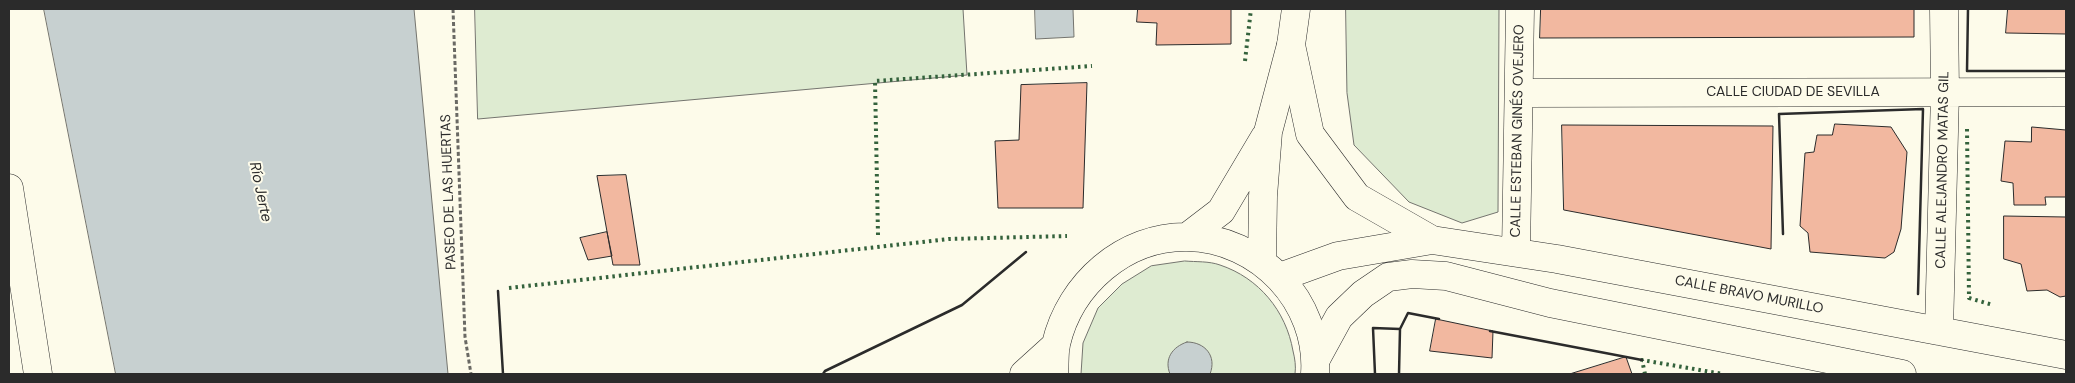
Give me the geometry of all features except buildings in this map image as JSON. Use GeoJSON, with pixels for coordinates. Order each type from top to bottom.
{"type":"FeatureCollection","features":[{"type":"Feature","properties":{"kind":"street"},"geometry":{"type":"LineString","coordinates":[[1271,269],[1263,196],[1268,132],[1291,46],[1296,9]]}},
{"type":"Feature","properties":{"kind":"street","name":"CALLE ESTEBAN GINÉS OVEJERO"},"geometry":{"type":"LineString","coordinates":[[1516,252],[1520,9]]}},
{"type":"Feature","properties":{"kind":"street","name":"CALLE ALEJANDRO MATAS GIL"},"geometry":{"type":"LineString","coordinates":[[1939,331],[1945,92],[1944,9]]}},
{"type":"Feature","properties":{"kind":"street","name":"CALLE BRAVO MURILLO"},"geometry":{"type":"LineString","coordinates":[[1291,46],[1310,134],[1357,198],[1432,240]]}},
{"type":"Feature","properties":{"kind":"street","name":"CALLE CIUDAD DE SEVILLA"},"geometry":{"type":"LineString","coordinates":[[1519,93],[2066,92]]}},
{"type":"Feature","properties":{"kind":"street"},"geometry":{"type":"LineString","coordinates":[[1187,237],[1222,211],[1268,132]]}},
{"type":"Feature","properties":{"kind":"street"},"geometry":{"type":"LineString","coordinates":[[9,188],[38,374]]}},
{"type":"Feature","properties":{"kind":"street"},"geometry":{"type":"LineString","coordinates":[[1054,374],[1056,344],[1068,310],[1089,280],[1117,256],[1151,242],[1187,237],[1226,244],[1271,269],[1298,302],[1310,329],[1315,367]]}},
{"type":"Feature","properties":{"kind":"street","name":"CALLE BRAVO MURILLO"},"geometry":{"type":"LineString","coordinates":[[1271,269],[1432,240],[1516,252],[2066,355]]}},
{"type":"Feature","properties":{"kind":"street"},"geometry":{"type":"LineString","coordinates":[[1315,367],[1339,318],[1363,294],[1388,277],[1412,274],[1446,276],[1550,303],[1889,373]]}},
{"type":"Feature","properties":{"kind":"street"},"geometry":{"type":"LineString","coordinates":[[1024,374],[1056,344]]}},
{"type":"Feature","properties":{"kind":"path","name":"PASEO DE LAS HUERTAS"},"geometry":{"type":"LineString","coordinates":[[453,9],[465,337],[471,374]]}},
{"type":"Feature","properties":{"kind":"green space"},"geometry":{"type":"Polygon","coordinates":[[[475,9],[963,9],[967,75],[478,119],[475,9]]]}},
{"type":"Feature","properties":{"kind":"green space"},"geometry":{"type":"Polygon","coordinates":[[[1346,9],[1499,9],[1498,212],[1462,223],[1409,202],[1354,145],[1347,93],[1346,9]]]}},
{"type":"Feature","properties":{"kind":"green space"},"geometry":{"type":"Polygon","coordinates":[[[1185,261],[1207,262],[1220,265],[1247,278],[1258,287],[1277,310],[1284,323],[1294,354],[1295,374],[1081,374],[1083,343],[1098,308],[1122,284],[1151,266],[1185,261]]]}},
{"type":"Feature","properties":{"kind":"water","name":"Río Jerte"},"geometry":{"type":"Polygon","coordinates":[[[44,9],[414,9],[448,374],[116,374],[44,9]]]}},
{"type":"Feature","properties":{"kind":"water"},"geometry":{"type":"Polygon","coordinates":[[[1035,9],[1073,9],[1074,37],[1036,39],[1035,9]]]}},
{"type":"Feature","properties":{"kind":"water"},"geometry":{"type":"Polygon","coordinates":[[[1187,342],[1199,344],[1208,351],[1212,361],[1210,374],[1170,374],[1168,363],[1173,350],[1187,342]]]}},
{"type":"Feature","properties":{"kind":"hedge"},"geometry":{"type":"LineString","coordinates":[[1245,61],[1251,9]]}},
{"type":"Feature","properties":{"kind":"hedge"},"geometry":{"type":"LineString","coordinates":[[878,235],[875,81],[1092,66]]}},
{"type":"Feature","properties":{"kind":"hedge"},"geometry":{"type":"LineString","coordinates":[[1967,129],[1969,298],[1993,305]]}},
{"type":"Feature","properties":{"kind":"hedge"},"geometry":{"type":"LineString","coordinates":[[509,288],[949,239],[1067,236]]}},
{"type":"Feature","properties":{"kind":"hedge"},"geometry":{"type":"LineString","coordinates":[[1645,374],[1642,360],[1723,374]]}},
{"type":"Feature","properties":{"kind":"wall"},"geometry":{"type":"LineString","coordinates":[[1968,9],[1967,71],[2066,71]]}},
{"type":"Feature","properties":{"kind":"wall"},"geometry":{"type":"LineString","coordinates":[[1783,234],[1779,114],[1923,109],[1918,294]]}},
{"type":"Feature","properties":{"kind":"wall"},"geometry":{"type":"LineString","coordinates":[[823,374],[825,371],[962,305],[1026,252]]}},
{"type":"Feature","properties":{"kind":"wall"},"geometry":{"type":"LineString","coordinates":[[498,291],[503,374]]}},
{"type":"Feature","properties":{"kind":"wall"},"geometry":{"type":"LineString","coordinates":[[1399,374],[1400,329],[1408,313],[1439,319]]}},
{"type":"Feature","properties":{"kind":"wall"},"geometry":{"type":"LineString","coordinates":[[1375,374],[1373,328],[1400,329]]}},
{"type":"Feature","properties":{"kind":"wall"},"geometry":{"type":"LineString","coordinates":[[1490,331],[1642,360]]}}]}
